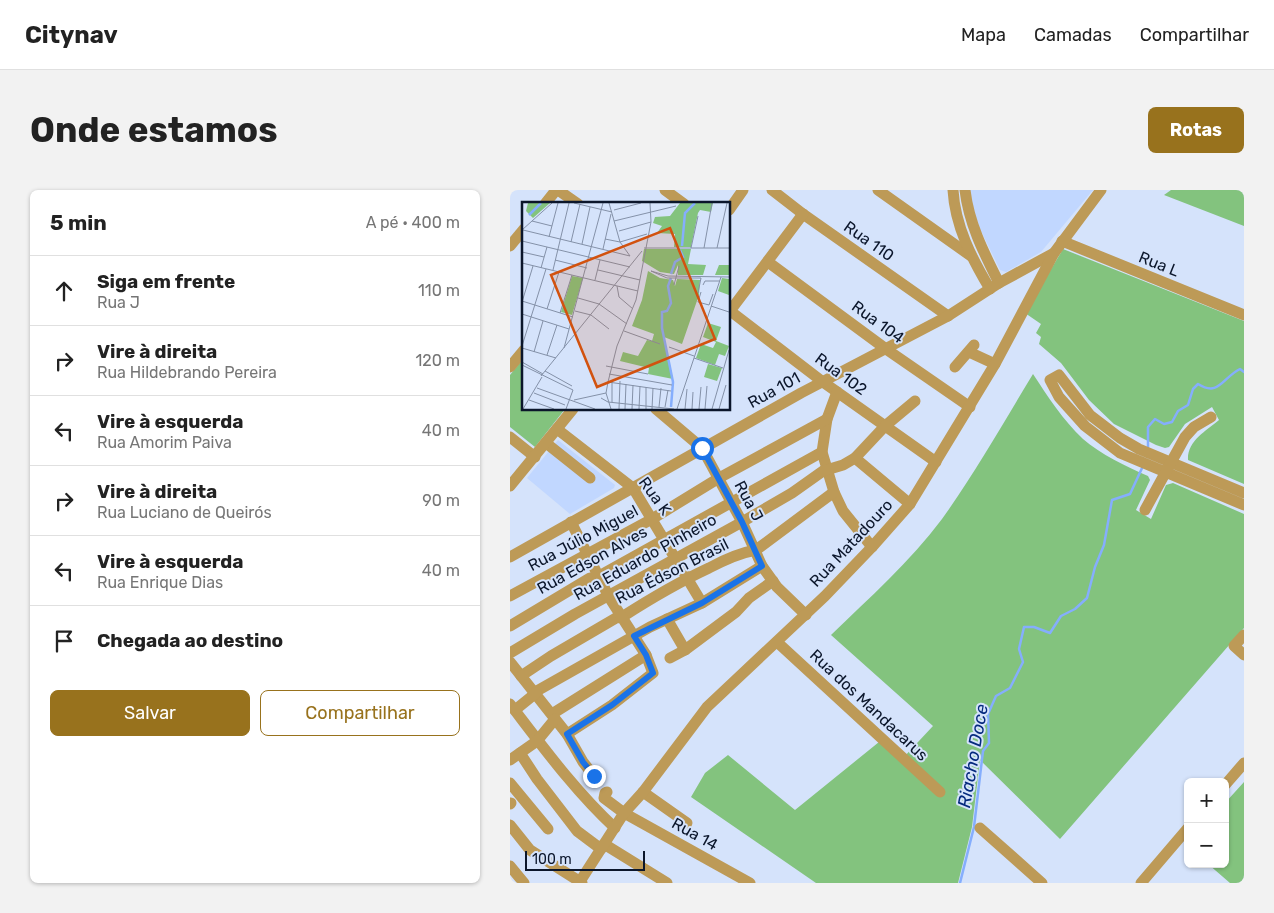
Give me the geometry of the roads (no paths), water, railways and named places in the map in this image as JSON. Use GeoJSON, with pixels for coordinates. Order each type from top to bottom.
{"type":"FeatureCollection","features":[{"type":"Feature","properties":{"kind":"street"},"geometry":{"type":"LineString","coordinates":[[547,202],[557,190],[575,202]]}},
{"type":"Feature","properties":{"kind":"street"},"geometry":{"type":"LineString","coordinates":[[666,190],[681,202]]}},
{"type":"Feature","properties":{"kind":"street"},"geometry":{"type":"LineString","coordinates":[[730,209],[743,190]]}},
{"type":"Feature","properties":{"kind":"street","name":"Rua 110"},"geometry":{"type":"LineString","coordinates":[[772,190],[948,316]]}},
{"type":"Feature","properties":{"kind":"street"},"geometry":{"type":"LineString","coordinates":[[878,190],[971,256]]}},
{"type":"Feature","properties":{"kind":"street"},"geometry":{"type":"LineString","coordinates":[[953,190],[961,229],[971,256],[994,286]]}},
{"type":"Feature","properties":{"kind":"street"},"geometry":{"type":"LineString","coordinates":[[965,190],[974,228],[994,286]]}},
{"type":"Feature","properties":{"kind":"street","name":"Rua Matadouro"},"geometry":{"type":"LineString","coordinates":[[580,883],[624,813],[643,792],[708,707],[806,615],[872,547],[910,504],[995,364],[1054,253],[1101,190]]}},
{"type":"Feature","properties":{"kind":"street"},"geometry":{"type":"LineString","coordinates":[[730,309],[768,262],[803,214]]}},
{"type":"Feature","properties":{"kind":"street"},"geometry":{"type":"LineString","coordinates":[[510,246],[522,231]]}},
{"type":"Feature","properties":{"kind":"street","name":"Rua L"},"geometry":{"type":"LineString","coordinates":[[1062,241],[1244,315]]}},
{"type":"Feature","properties":{"kind":"street","name":"Rua 101"},"geometry":{"type":"LineString","coordinates":[[510,558],[702,448],[948,316],[994,286],[1054,253]]}},
{"type":"Feature","properties":{"kind":"street","name":"Rua 104"},"geometry":{"type":"LineString","coordinates":[[768,262],[886,349],[970,407]]}},
{"type":"Feature","properties":{"kind":"street","name":"Rua 102"},"geometry":{"type":"LineString","coordinates":[[730,311],[823,382],[936,462]]}},
{"type":"Feature","properties":{"kind":"street"},"geometry":{"type":"LineString","coordinates":[[955,367],[972,349],[995,364]]}},
{"type":"Feature","properties":{"kind":"street"},"geometry":{"type":"LineString","coordinates":[[510,367],[522,352]]}},
{"type":"Feature","properties":{"kind":"street"},"geometry":{"type":"LineString","coordinates":[[1137,454],[1094,420],[1077,401],[1059,375],[1050,380],[1059,397],[1085,426],[1113,448],[1152,460],[1244,505]]}},
{"type":"Feature","properties":{"kind":"street"},"geometry":{"type":"LineString","coordinates":[[838,392],[827,419],[822,452],[834,492],[843,511],[872,547]]}},
{"type":"Feature","properties":{"kind":"street","name":"Rua Eduardo Pinheiro"},"geometry":{"type":"LineString","coordinates":[[510,653],[742,522],[827,470],[843,465],[855,458],[885,426],[915,401]]}},
{"type":"Feature","properties":{"kind":"street"},"geometry":{"type":"LineString","coordinates":[[510,486],[572,410]]}},
{"type":"Feature","properties":{"kind":"street","name":"Rua J"},"geometry":{"type":"LineString","coordinates":[[657,410],[702,448],[742,522],[762,566],[773,581],[806,615]]}},
{"type":"Feature","properties":{"kind":"street"},"geometry":{"type":"LineString","coordinates":[[1144,510],[1189,431],[1200,422],[1211,417]]}},
{"type":"Feature","properties":{"kind":"street","name":"Rua Júlio Miguel"},"geometry":{"type":"LineString","coordinates":[[510,596],[587,556],[719,478],[827,419]]}},
{"type":"Feature","properties":{"kind":"street","name":"Rua K"},"geometry":{"type":"LineString","coordinates":[[557,429],[632,488],[702,603]]}},
{"type":"Feature","properties":{"kind":"street"},"geometry":{"type":"LineString","coordinates":[[510,437],[534,457]]}},
{"type":"Feature","properties":{"kind":"street"},"geometry":{"type":"LineString","coordinates":[[546,443],[590,478]]}},
{"type":"Feature","properties":{"kind":"street","name":"Rua Edson Alves"},"geometry":{"type":"LineString","coordinates":[[510,626],[590,578],[599,576],[822,452]]}},
{"type":"Feature","properties":{"kind":"street"},"geometry":{"type":"LineString","coordinates":[[855,458],[910,504]]}},
{"type":"Feature","properties":{"kind":"street"},"geometry":{"type":"LineString","coordinates":[[1168,467],[1244,493]]}},
{"type":"Feature","properties":{"kind":"street","name":"Rua Édson Brasil"},"geometry":{"type":"LineString","coordinates":[[521,676],[551,656],[687,578],[743,552],[756,550],[834,492]]}},
{"type":"Feature","properties":{"kind":"street"},"geometry":{"type":"LineString","coordinates":[[567,734],[612,705],[653,673],[646,655],[609,597],[571,522]]}},
{"type":"Feature","properties":{"kind":"street"},"geometry":{"type":"LineString","coordinates":[[615,828],[572,783],[512,707],[634,636],[702,603],[762,566]]}},
{"type":"Feature","properties":{"kind":"street"},"geometry":{"type":"LineString","coordinates":[[670,658],[685,650],[736,612],[750,598],[773,581]]}},
{"type":"Feature","properties":{"kind":"street"},"geometry":{"type":"LineString","coordinates":[[666,619],[685,650]]}},
{"type":"Feature","properties":{"kind":"street"},"geometry":{"type":"LineString","coordinates":[[1244,634],[1234,646],[1244,655]]}},
{"type":"Feature","properties":{"kind":"street","name":"Rua dos Mandacarus"},"geometry":{"type":"LineString","coordinates":[[777,642],[940,792]]}},
{"type":"Feature","properties":{"kind":"street"},"geometry":{"type":"LineString","coordinates":[[646,655],[554,717],[537,741],[514,753],[577,831],[660,881]]}},
{"type":"Feature","properties":{"kind":"street"},"geometry":{"type":"LineString","coordinates":[[510,662],[567,734],[583,762],[594,776]]}},
{"type":"Feature","properties":{"kind":"street"},"geometry":{"type":"LineString","coordinates":[[1229,780],[1244,763]]}},
{"type":"Feature","properties":{"kind":"street"},"geometry":{"type":"LineString","coordinates":[[510,783],[548,829]]}},
{"type":"Feature","properties":{"kind":"street","name":"Rua 14"},"geometry":{"type":"LineString","coordinates":[[607,792],[604,798],[624,813],[750,883]]}},
{"type":"Feature","properties":{"kind":"street"},"geometry":{"type":"LineString","coordinates":[[643,792],[687,823]]}},
{"type":"Feature","properties":{"kind":"street"},"geometry":{"type":"LineString","coordinates":[[510,826],[530,850],[580,883]]}},
{"type":"Feature","properties":{"kind":"street"},"geometry":{"type":"LineString","coordinates":[[980,828],[1042,883]]}},
{"type":"Feature","properties":{"kind":"street"},"geometry":{"type":"LineString","coordinates":[[1141,883],[1184,833]]}},
{"type":"Feature","properties":{"kind":"street"},"geometry":{"type":"LineString","coordinates":[[510,866],[520,882]]}},
{"type":"Feature","properties":{"kind":"waterway","name":"Riacho Doce"},"geometry":{"type":"LineString","coordinates":[[1148,449],[1148,427],[1155,419],[1164,424],[1172,422],[1178,411],[1188,405],[1193,389],[1198,384],[1205,387],[1216,387],[1240,369],[1244,372]]}},
{"type":"Feature","properties":{"kind":"waterway","name":"Riacho Doce"},"geometry":{"type":"LineString","coordinates":[[960,883],[974,827],[983,751],[989,743],[988,714],[996,696],[1010,688],[1023,662],[1019,649],[1024,627],[1034,627],[1050,633],[1061,616],[1075,609],[1087,598],[1095,567],[1104,545],[1112,500],[1130,494],[1143,466]]}}]}
